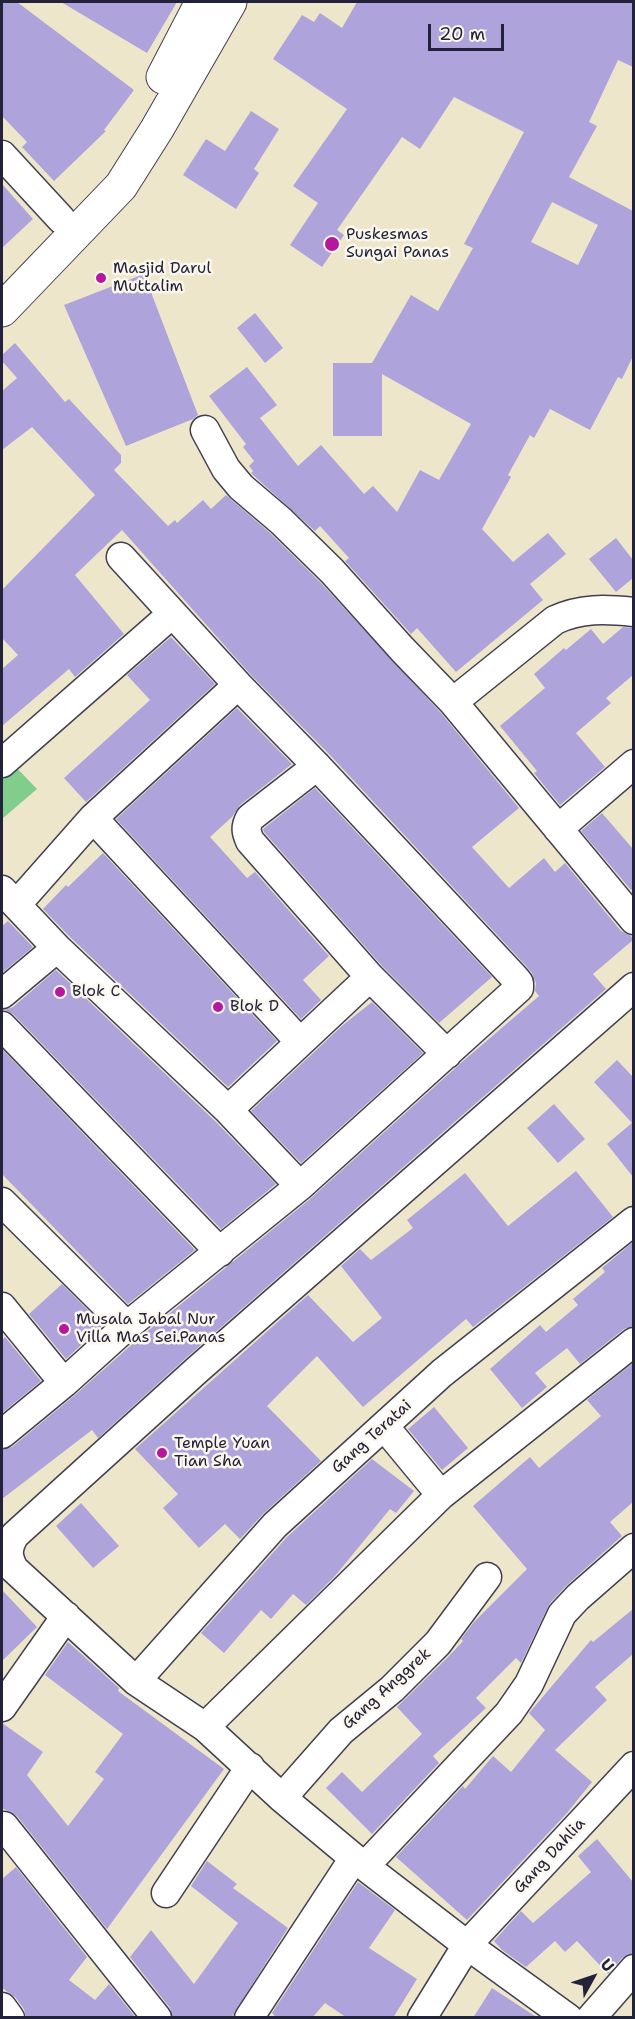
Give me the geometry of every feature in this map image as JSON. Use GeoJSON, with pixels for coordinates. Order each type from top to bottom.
{"type":"FeatureCollection","features":[{"type":"Feature","properties":{"kind":"main road"},"geometry":{"type":"LineString","coordinates":[[2,276],[61,219],[125,145],[158,88],[202,2]]}},
{"type":"Feature","properties":{"kind":"main road"},"geometry":{"type":"LineString","coordinates":[[2,310],[79,231],[127,177],[230,2]]}},
{"type":"Feature","properties":{"kind":"street"},"geometry":{"type":"LineString","coordinates":[[2,155],[61,219]]}},
{"type":"Feature","properties":{"kind":"street"},"geometry":{"type":"LineString","coordinates":[[205,430],[226,470],[241,487],[281,521],[332,571],[453,702],[633,920]]}},
{"type":"Feature","properties":{"kind":"street"},"geometry":{"type":"LineString","coordinates":[[2,1434],[64,1383],[127,1326],[300,1186],[519,988],[519,983],[317,766],[238,685],[121,557]]}},
{"type":"Feature","properties":{"kind":"street"},"geometry":{"type":"LineString","coordinates":[[453,702],[555,620],[570,613],[585,610],[607,609],[633,612]]}},
{"type":"Feature","properties":{"kind":"street"},"geometry":{"type":"LineString","coordinates":[[2,764],[172,614]]}},
{"type":"Feature","properties":{"kind":"street"},"geometry":{"type":"LineString","coordinates":[[238,685],[9,897],[57,948],[228,1110],[300,1186]]}},
{"type":"Feature","properties":{"kind":"street"},"geometry":{"type":"LineString","coordinates":[[558,830],[633,764]]}},
{"type":"Feature","properties":{"kind":"street"},"geometry":{"type":"LineString","coordinates":[[317,766],[250,818],[246,825],[246,834],[370,977],[447,1054]]}},
{"type":"Feature","properties":{"kind":"street"},"geometry":{"type":"LineString","coordinates":[[93,818],[300,1042]]}},
{"type":"Feature","properties":{"kind":"street"},"geometry":{"type":"LineString","coordinates":[[2,994],[57,948]]}},
{"type":"Feature","properties":{"kind":"street"},"geometry":{"type":"LineString","coordinates":[[228,1110],[370,977]]}},
{"type":"Feature","properties":{"kind":"street"},"geometry":{"type":"LineString","coordinates":[[568,2018],[467,1945],[359,1862],[282,1798],[205,1727],[136,1681],[14,1569],[8,1558],[8,1528],[197,1370],[633,987]]}},
{"type":"Feature","properties":{"kind":"street"},"geometry":{"type":"LineString","coordinates":[[2,1026],[220,1252]]}},
{"type":"Feature","properties":{"kind":"street"},"geometry":{"type":"LineString","coordinates":[[2,1202],[127,1326]]}},
{"type":"Feature","properties":{"kind":"street","name":"Gang Teratai"},"geometry":{"type":"LineString","coordinates":[[136,1681],[275,1525],[442,1373],[633,1221]]}},
{"type":"Feature","properties":{"kind":"street"},"geometry":{"type":"LineString","coordinates":[[2,1307],[64,1383]]}},
{"type":"Feature","properties":{"kind":"street"},"geometry":{"type":"LineString","coordinates":[[205,1727],[441,1495],[633,1342]]}},
{"type":"Feature","properties":{"kind":"street"},"geometry":{"type":"LineString","coordinates":[[384,1426],[441,1495]]}},
{"type":"Feature","properties":{"kind":"street"},"geometry":{"type":"LineString","coordinates":[[249,2018],[359,1862],[509,1713],[530,1684],[562,1614],[633,1548]]}},
{"type":"Feature","properties":{"kind":"street","name":"Gang Anggrek"},"geometry":{"type":"LineString","coordinates":[[282,1798],[341,1731],[392,1689],[438,1643],[488,1577]]}},
{"type":"Feature","properties":{"kind":"street"},"geometry":{"type":"LineString","coordinates":[[2,1707],[66,1616]]}},
{"type":"Feature","properties":{"kind":"street","name":"Gang Dahlia"},"geometry":{"type":"LineString","coordinates":[[422,2018],[467,1945],[633,1766]]}},
{"type":"Feature","properties":{"kind":"street"},"geometry":{"type":"LineString","coordinates":[[166,1893],[250,1767]]}},
{"type":"Feature","properties":{"kind":"street"},"geometry":{"type":"LineString","coordinates":[[2,1830],[4,1827],[157,2018]]}},
{"type":"Feature","properties":{"kind":"street"},"geometry":{"type":"LineString","coordinates":[[591,2018],[633,1969]]}},
{"type":"Feature","properties":{"kind":"street"},"geometry":{"type":"LineString","coordinates":[[2,2007],[10,2018]]}},
{"type":"Feature","properties":{"kind":"green space"},"geometry":{"type":"Polygon","coordinates":[[[6,757],[37,789],[2,819],[2,761],[6,757]]]}},
{"type":"Feature","properties":{"kind":"building"},"geometry":{"type":"Polygon","coordinates":[[[2,2],[17,2],[134,90],[104,130],[106,131],[54,181],[22,147],[27,142],[2,116],[2,2]]]}},
{"type":"Feature","properties":{"kind":"building"},"geometry":{"type":"Polygon","coordinates":[[[61,2],[177,2],[147,53],[61,2]]]}},
{"type":"Feature","properties":{"kind":"building"},"geometry":{"type":"Polygon","coordinates":[[[357,2],[633,2],[633,67],[618,60],[589,122],[597,126],[569,177],[633,211],[633,356],[622,379],[618,377],[590,430],[550,409],[534,438],[530,435],[508,475],[511,477],[482,529],[513,562],[548,533],[566,554],[530,584],[543,600],[456,672],[417,628],[411,634],[345,561],[349,558],[320,526],[315,531],[251,473],[253,471],[249,466],[254,461],[243,447],[246,444],[209,396],[247,367],[277,405],[260,418],[298,466],[321,445],[364,494],[373,486],[397,512],[420,470],[439,480],[471,424],[382,374],[382,436],[333,436],[333,363],[372,363],[411,295],[438,311],[473,248],[464,244],[524,132],[454,97],[420,149],[402,137],[337,230],[344,235],[322,267],[290,245],[318,203],[293,186],[347,109],[273,59],[302,15],[314,22],[320,13],[342,28],[357,2]],[[552,202],[531,242],[578,265],[598,225],[552,202]]]}},
{"type":"Feature","properties":{"kind":"building"},"geometry":{"type":"Polygon","coordinates":[[[251,111],[279,129],[254,169],[259,173],[236,209],[183,175],[206,139],[225,151],[251,111]]]}},
{"type":"Feature","properties":{"kind":"building"},"geometry":{"type":"Polygon","coordinates":[[[2,184],[33,219],[2,248],[2,184]]]}},
{"type":"Feature","properties":{"kind":"building"},"geometry":{"type":"Polygon","coordinates":[[[144,274],[198,415],[126,446],[64,305],[144,274]]]}},
{"type":"Feature","properties":{"kind":"building"},"geometry":{"type":"Polygon","coordinates":[[[255,313],[283,348],[265,363],[237,328],[255,313]]]}},
{"type":"Feature","properties":{"kind":"building"},"geometry":{"type":"Polygon","coordinates":[[[15,343],[65,402],[69,399],[121,455],[121,463],[114,470],[168,526],[175,520],[177,523],[203,500],[211,509],[226,495],[270,533],[320,582],[441,713],[519,808],[472,847],[509,888],[544,858],[555,872],[565,863],[621,931],[631,936],[633,940],[593,974],[606,989],[98,1438],[92,1430],[2,1499],[2,1450],[12,1447],[138,1339],[310,1199],[539,996],[535,991],[536,983],[532,973],[527,967],[329,754],[250,674],[122,530],[75,575],[124,634],[75,677],[69,669],[2,726],[2,669],[18,655],[2,638],[2,590],[95,495],[32,427],[2,450],[2,391],[17,378],[2,361],[2,355],[15,343]]]}},
{"type":"Feature","properties":{"kind":"building"},"geometry":{"type":"Polygon","coordinates":[[[616,538],[633,560],[633,578],[616,592],[589,559],[616,538]]]}},
{"type":"Feature","properties":{"kind":"building"},"geometry":{"type":"Polygon","coordinates":[[[623,627],[633,628],[633,675],[606,698],[611,703],[576,733],[605,767],[560,805],[534,773],[537,771],[500,726],[545,688],[534,674],[564,648],[566,650],[591,629],[603,644],[623,627]]]}},
{"type":"Feature","properties":{"kind":"building"},"geometry":{"type":"Polygon","coordinates":[[[171,637],[215,684],[86,802],[64,778],[150,700],[127,675],[171,637]]]}},
{"type":"Feature","properties":{"kind":"building"},"geometry":{"type":"Polygon","coordinates":[[[237,708],[292,764],[240,805],[232,817],[210,837],[247,878],[255,872],[329,956],[303,980],[321,1000],[301,1019],[116,819],[237,708]]]}},
{"type":"Feature","properties":{"kind":"building"},"geometry":{"type":"Polygon","coordinates":[[[315,788],[492,977],[439,1023],[382,966],[264,832],[263,829],[315,788]]]}},
{"type":"Feature","properties":{"kind":"building"},"geometry":{"type":"Polygon","coordinates":[[[602,813],[633,849],[633,888],[631,890],[581,831],[602,813]]]}},
{"type":"Feature","properties":{"kind":"building"},"geometry":{"type":"Polygon","coordinates":[[[103,853],[277,1041],[228,1087],[43,909],[66,885],[68,887],[103,853]]]}},
{"type":"Feature","properties":{"kind":"building"},"geometry":{"type":"Polygon","coordinates":[[[8,921],[33,947],[2,973],[2,926],[8,921]]]}},
{"type":"Feature","properties":{"kind":"building"},"geometry":{"type":"Polygon","coordinates":[[[56,970],[216,1122],[276,1184],[221,1229],[14,1015],[5,1010],[13,1007],[56,970]]]}},
{"type":"Feature","properties":{"kind":"building"},"geometry":{"type":"Polygon","coordinates":[[[372,1002],[423,1053],[301,1163],[251,1111],[343,1025],[372,1002]]]}},
{"type":"Feature","properties":{"kind":"building"},"geometry":{"type":"Polygon","coordinates":[[[2,1049],[195,1250],[128,1304],[2,1174],[2,1049]]]}},
{"type":"Feature","properties":{"kind":"building"},"geometry":{"type":"Polygon","coordinates":[[[617,1060],[633,1077],[633,1177],[607,1144],[632,1123],[594,1082],[617,1060]]]}},
{"type":"Feature","properties":{"kind":"building"},"geometry":{"type":"Polygon","coordinates":[[[554,1104],[585,1139],[558,1163],[527,1128],[554,1104]]]}},
{"type":"Feature","properties":{"kind":"building"},"geometry":{"type":"Polygon","coordinates":[[[576,1171],[613,1217],[473,1327],[466,1319],[363,1407],[317,1356],[267,1406],[321,1461],[264,1513],[240,1539],[225,1524],[199,1548],[163,1508],[178,1494],[135,1449],[308,1295],[353,1342],[382,1318],[341,1266],[360,1249],[371,1260],[413,1228],[407,1220],[465,1173],[508,1226],[576,1171]]]}},
{"type":"Feature","properties":{"kind":"building"},"geometry":{"type":"Polygon","coordinates":[[[633,1242],[633,1326],[624,1329],[580,1364],[567,1348],[535,1373],[547,1387],[522,1408],[490,1369],[540,1325],[546,1332],[578,1305],[573,1299],[605,1272],[602,1268],[633,1242]]]}},
{"type":"Feature","properties":{"kind":"building","name":"Musala Jabal Nur Villa Mas Sei.Panas"},"geometry":{"type":"Polygon","coordinates":[[[62,1284],[103,1325],[66,1359],[29,1314],[62,1284]]]}},
{"type":"Feature","properties":{"kind":"building"},"geometry":{"type":"Polygon","coordinates":[[[5,1337],[41,1381],[2,1413],[2,1340],[5,1337]]]}},
{"type":"Feature","properties":{"kind":"building"},"geometry":{"type":"Polygon","coordinates":[[[633,1363],[633,1502],[610,1522],[622,1536],[550,1603],[521,1663],[516,1658],[476,1698],[486,1708],[433,1756],[439,1763],[372,1834],[326,1788],[342,1772],[362,1792],[422,1734],[397,1707],[450,1655],[463,1641],[461,1639],[474,1622],[527,1569],[473,1506],[530,1457],[539,1468],[601,1416],[587,1400],[633,1363]]]}},
{"type":"Feature","properties":{"kind":"building"},"geometry":{"type":"Polygon","coordinates":[[[434,1407],[468,1448],[442,1470],[408,1429],[434,1407]]]}},
{"type":"Feature","properties":{"kind":"building"},"geometry":{"type":"Polygon","coordinates":[[[372,1459],[414,1491],[396,1513],[390,1509],[335,1576],[306,1605],[293,1594],[271,1619],[261,1610],[224,1653],[201,1633],[287,1537],[372,1459]]]}},
{"type":"Feature","properties":{"kind":"building"},"geometry":{"type":"Polygon","coordinates":[[[81,1503],[119,1546],[93,1568],[56,1526],[81,1503]]]}},
{"type":"Feature","properties":{"kind":"building"},"geometry":{"type":"Polygon","coordinates":[[[2,1590],[37,1627],[2,1661],[2,1590]]]}},
{"type":"Feature","properties":{"kind":"building"},"geometry":{"type":"Polygon","coordinates":[[[633,1609],[633,1654],[595,1687],[607,1700],[555,1750],[592,1782],[567,1813],[467,1920],[396,1857],[463,1786],[465,1789],[493,1756],[511,1772],[545,1730],[529,1713],[591,1640],[593,1642],[633,1609]]]}},
{"type":"Feature","properties":{"kind":"building"},"geometry":{"type":"Polygon","coordinates":[[[68,1642],[119,1688],[118,1691],[224,1769],[107,1929],[17,1816],[2,1808],[2,1723],[43,1752],[27,1775],[68,1826],[104,1779],[95,1772],[123,1734],[45,1675],[68,1642]]]}},
{"type":"Feature","properties":{"kind":"building"},"geometry":{"type":"Polygon","coordinates":[[[597,1839],[633,1882],[633,1953],[622,1958],[608,1974],[577,1941],[565,1952],[555,1941],[526,1967],[502,1950],[494,1941],[521,1911],[533,1923],[591,1872],[578,1856],[597,1839]]]}},
{"type":"Feature","properties":{"kind":"building"},"geometry":{"type":"Polygon","coordinates":[[[207,1861],[237,1884],[233,1888],[288,1928],[231,2018],[173,2018],[170,2008],[130,1957],[151,1930],[194,1984],[238,1923],[191,1886],[207,1861]]]}},
{"type":"Feature","properties":{"kind":"building"},"geometry":{"type":"Polygon","coordinates":[[[16,1867],[87,1957],[69,1980],[95,2000],[109,1984],[136,2018],[26,2018],[24,2009],[15,1997],[2,1988],[2,1879],[16,1867]]]}},
{"type":"Feature","properties":{"kind":"building"},"geometry":{"type":"Polygon","coordinates":[[[358,1882],[395,1910],[369,1948],[417,1979],[393,2018],[347,2018],[325,2003],[312,2018],[277,2018],[272,2013],[358,1882]]]}},
{"type":"Feature","properties":{"kind":"building"},"geometry":{"type":"Polygon","coordinates":[[[492,1988],[538,2018],[473,2018],[492,1988]]]}},
{"type":"Feature","properties":{"kind":"place","name":"Puskesmas Sungai Panas"},"geometry":{"type":"Point","coordinates":[332,244]}},
{"type":"Feature","properties":{"kind":"place","name":"Masjid Darul Muttalim"},"geometry":{"type":"Point","coordinates":[101,278]}},
{"type":"Feature","properties":{"kind":"place","name":"Blok C"},"geometry":{"type":"Point","coordinates":[60,992]}},
{"type":"Feature","properties":{"kind":"place","name":"Blok D"},"geometry":{"type":"Point","coordinates":[218,1007]}},
{"type":"Feature","properties":{"kind":"place","name":"Musala Jabal Nur Villa Mas Sei.Panas"},"geometry":{"type":"Point","coordinates":[64,1329]}},
{"type":"Feature","properties":{"kind":"place","name":"Temple Yuan Tian Sha"},"geometry":{"type":"Point","coordinates":[162,1453]}}]}
